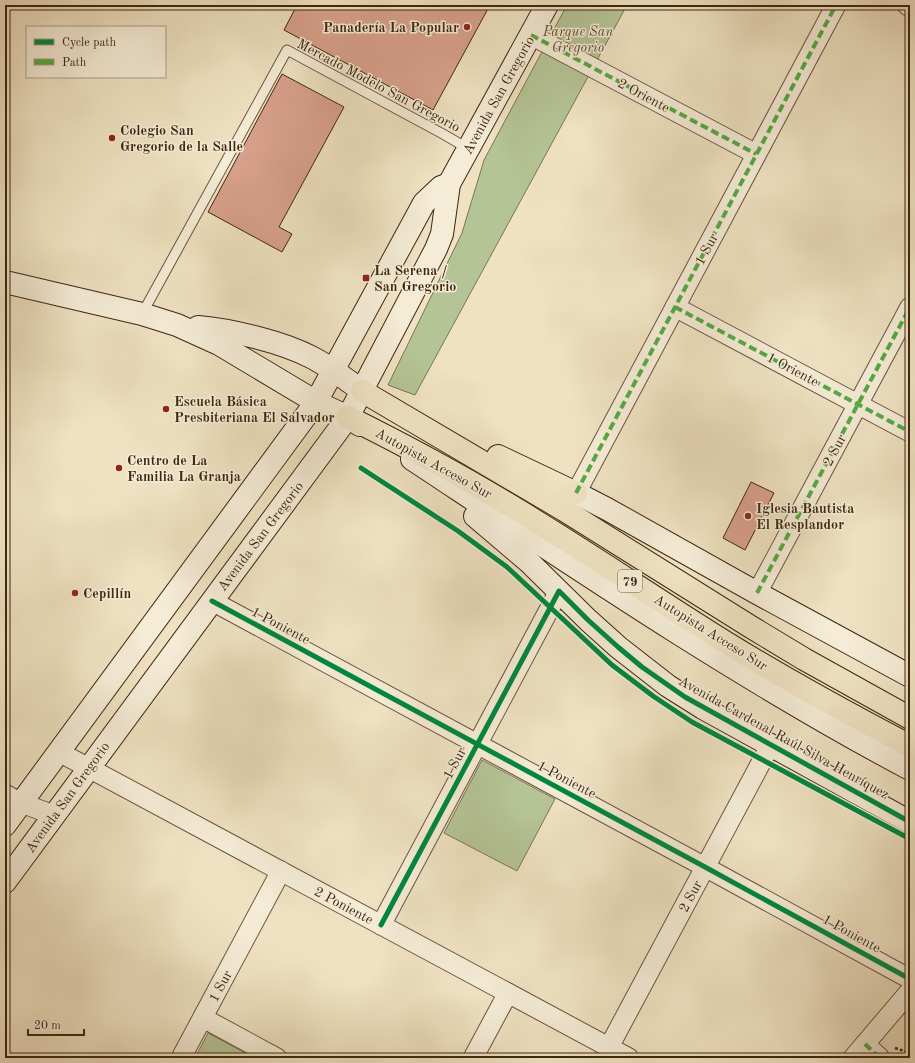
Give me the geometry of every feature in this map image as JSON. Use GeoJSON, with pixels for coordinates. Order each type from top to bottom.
{"type":"FeatureCollection","features":[{"type":"Feature","properties":{"kind":"highway","name":"Autopista Acceso Sur"},"geometry":{"type":"LineString","coordinates":[[362,390],[564,510],[751,627],[910,718]]}},
{"type":"Feature","properties":{"kind":"highway","name":"Autopista Acceso Sur"},"geometry":{"type":"LineString","coordinates":[[348,417],[398,442],[494,495],[725,642],[823,699],[910,746]]}},
{"type":"Feature","properties":{"kind":"highway"},"geometry":{"type":"LineString","coordinates":[[428,429],[485,450],[526,468],[576,493]]}},
{"type":"Feature","properties":{"kind":"main road","name":"Avenida San Gregorio"},"geometry":{"type":"LineString","coordinates":[[5,882],[348,417],[436,249],[442,234],[449,184],[547,5]]}},
{"type":"Feature","properties":{"kind":"main road","name":"Avenida San Gregorio"},"geometry":{"type":"LineString","coordinates":[[5,825],[13,798],[59,752],[316,402],[424,203],[441,187],[449,184]]}},
{"type":"Feature","properties":{"kind":"main road"},"geometry":{"type":"LineString","coordinates":[[6,285],[142,314],[177,325],[219,344],[316,402],[348,417],[716,657],[794,705],[910,769]]}},
{"type":"Feature","properties":{"kind":"main road"},"geometry":{"type":"LineString","coordinates":[[177,325],[225,331],[304,353],[333,370],[362,390]]}},
{"type":"Feature","properties":{"kind":"main road","name":"Avenida Cardenal Raúl Silva Henríquez"},"geometry":{"type":"LineString","coordinates":[[348,417],[487,525],[528,561],[588,620],[618,647],[668,686],[703,708],[771,744],[910,822]]}},
{"type":"Feature","properties":{"kind":"main road"},"geometry":{"type":"LineString","coordinates":[[576,493],[910,676]]}},
{"type":"Feature","properties":{"kind":"main road"},"geometry":{"type":"LineString","coordinates":[[867,653],[910,668]]}},
{"type":"Feature","properties":{"kind":"street","name":"1 Sur"},"geometry":{"type":"LineString","coordinates":[[576,493],[836,5]]}},
{"type":"Feature","properties":{"kind":"street","name":"2 Oriente"},"geometry":{"type":"LineString","coordinates":[[531,35],[756,154]]}},
{"type":"Feature","properties":{"kind":"street","name":"1 Oriente"},"geometry":{"type":"LineString","coordinates":[[675,307],[910,432]]}},
{"type":"Feature","properties":{"kind":"street","name":"2 Sur"},"geometry":{"type":"LineString","coordinates":[[757,593],[910,307]]}},
{"type":"Feature","properties":{"kind":"street","name":"1 Sur"},"geometry":{"type":"LineString","coordinates":[[381,925],[559,592]]}},
{"type":"Feature","properties":{"kind":"street","name":"1 Poniente"},"geometry":{"type":"LineString","coordinates":[[212,601],[910,979]]}},
{"type":"Feature","properties":{"kind":"street","name":"2 Sur"},"geometry":{"type":"LineString","coordinates":[[609,1047],[771,744]]}},
{"type":"Feature","properties":{"kind":"street","name":"2 Poniente"},"geometry":{"type":"LineString","coordinates":[[59,752],[629,1058]]}},
{"type":"Feature","properties":{"kind":"street"},"geometry":{"type":"LineString","coordinates":[[13,798],[54,815]]}},
{"type":"Feature","properties":{"kind":"street","name":"1 Sur"},"geometry":{"type":"LineString","coordinates":[[182,1058],[281,871]]}},
{"type":"Feature","properties":{"kind":"street"},"geometry":{"type":"LineString","coordinates":[[859,1051],[910,991]]}},
{"type":"Feature","properties":{"kind":"street"},"geometry":{"type":"LineString","coordinates":[[473,1058],[508,993]]}},
{"type":"Feature","properties":{"kind":"street"},"geometry":{"type":"LineString","coordinates":[[203,1018],[277,1058]]}},
{"type":"Feature","properties":{"kind":"street"},"geometry":{"type":"LineString","coordinates":[[859,1051],[886,1052]]}},
{"type":"Feature","properties":{"kind":"lane","name":"Mercado Modelo San Gregorio"},"geometry":{"type":"LineString","coordinates":[[142,314],[287,50],[468,149]]}},
{"type":"Feature","properties":{"kind":"path"},"geometry":{"type":"LineString","coordinates":[[886,1052],[910,1053]]}},
{"type":"Feature","properties":{"kind":"green space","name":"Parque San Gregorio"},"geometry":{"type":"Polygon","coordinates":[[[567,5],[627,5],[415,395],[388,385],[462,233],[484,160],[567,5]]]}},
{"type":"Feature","properties":{"kind":"green space"},"geometry":{"type":"Polygon","coordinates":[[[482,760],[555,799],[517,871],[444,833],[482,760]]]}},
{"type":"Feature","properties":{"kind":"green space"},"geometry":{"type":"Polygon","coordinates":[[[208,1033],[255,1058],[195,1058],[208,1033]]]}},
{"type":"Feature","properties":{"kind":"building"},"geometry":{"type":"Polygon","coordinates":[[[297,5],[490,5],[433,110],[284,30],[297,5]]]}},
{"type":"Feature","properties":{"kind":"building"},"geometry":{"type":"Polygon","coordinates":[[[282,74],[344,107],[279,227],[292,234],[282,252],[208,212],[282,74]]]}},
{"type":"Feature","properties":{"kind":"building","name":"Iglesia Bautista El Resplandor"},"geometry":{"type":"Polygon","coordinates":[[[751,482],[774,493],[745,550],[723,538],[751,482]]]}},
{"type":"Feature","properties":{"kind":"marked path"},"geometry":{"type":"LineString","coordinates":[[576,493],[836,5]]}},
{"type":"Feature","properties":{"kind":"marked path"},"geometry":{"type":"LineString","coordinates":[[531,35],[756,154]]}},
{"type":"Feature","properties":{"kind":"marked path"},"geometry":{"type":"LineString","coordinates":[[5,290],[9,283]]}},
{"type":"Feature","properties":{"kind":"marked path"},"geometry":{"type":"LineString","coordinates":[[675,307],[910,432]]}},
{"type":"Feature","properties":{"kind":"marked path"},"geometry":{"type":"LineString","coordinates":[[757,593],[910,307]]}},
{"type":"Feature","properties":{"kind":"marked path"},"geometry":{"type":"LineString","coordinates":[[865,1044],[880,1058]]}},
{"type":"Feature","properties":{"kind":"cycle path"},"geometry":{"type":"LineString","coordinates":[[361,468],[458,531],[507,567],[612,665],[653,696],[692,722],[910,839]]}},
{"type":"Feature","properties":{"kind":"cycle path"},"geometry":{"type":"LineString","coordinates":[[381,925],[559,591],[618,647],[642,667],[685,697],[910,822]]}},
{"type":"Feature","properties":{"kind":"cycle path"},"geometry":{"type":"LineString","coordinates":[[212,601],[910,979]]}},
{"type":"Feature","properties":{"kind":"place","name":"Panadería La Popular"},"geometry":{"type":"Point","coordinates":[467,27]}},
{"type":"Feature","properties":{"kind":"place","name":"Colegio San Gregorio de la Salle"},"geometry":{"type":"Point","coordinates":[112,138]}},
{"type":"Feature","properties":{"kind":"place","name":"La Serena / San Gregorio"},"geometry":{"type":"Point","coordinates":[366,278]}},
{"type":"Feature","properties":{"kind":"place","name":"Escuela Básica Presbiteriana El Salvador"},"geometry":{"type":"Point","coordinates":[166,409]}},
{"type":"Feature","properties":{"kind":"place","name":"Centro de La Familia La Granja"},"geometry":{"type":"Point","coordinates":[119,468]}},
{"type":"Feature","properties":{"kind":"place","name":"Iglesia Bautista El Resplandor"},"geometry":{"type":"Point","coordinates":[748,516]}},
{"type":"Feature","properties":{"kind":"place","name":"Cepillín"},"geometry":{"type":"Point","coordinates":[75,593]}}]}
